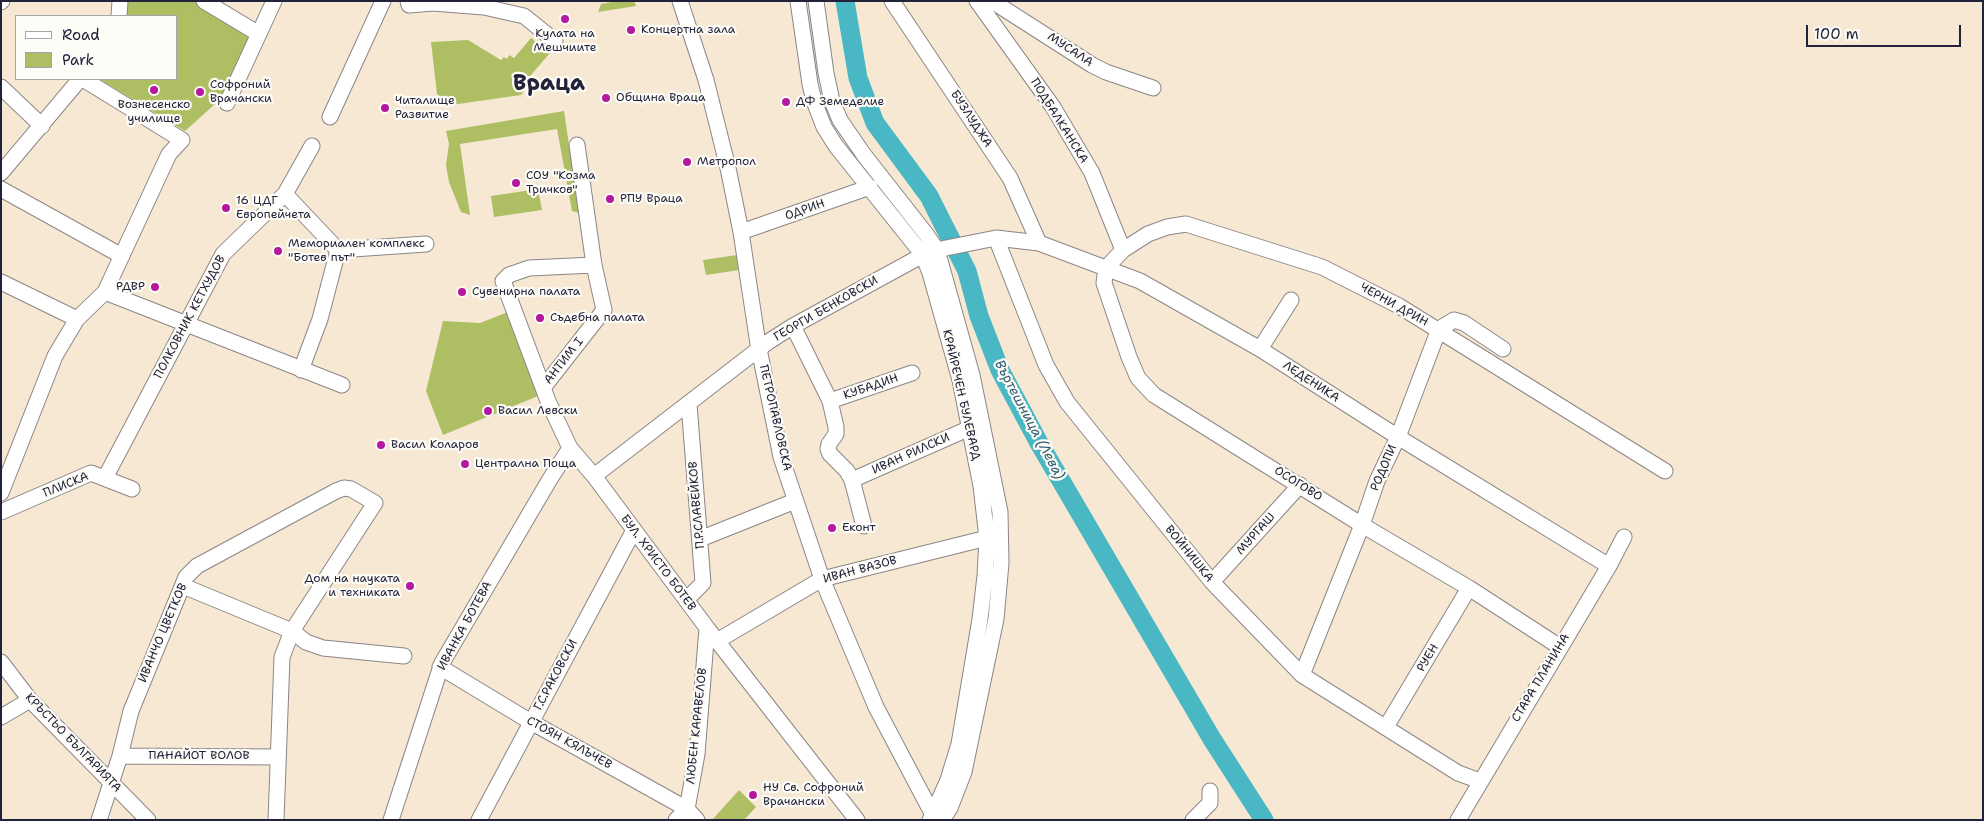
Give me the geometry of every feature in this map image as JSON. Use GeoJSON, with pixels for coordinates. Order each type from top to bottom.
{"type":"FeatureCollection","features":[{"type":"Feature","properties":{"kind":"street"},"geometry":{"type":"LineString","coordinates":[[119,15],[120,1]]}},
{"type":"Feature","properties":{"kind":"street"},"geometry":{"type":"LineString","coordinates":[[204,1],[259,34]]}},
{"type":"Feature","properties":{"kind":"street"},"geometry":{"type":"LineString","coordinates":[[227,102],[274,1]]}},
{"type":"Feature","properties":{"kind":"street"},"geometry":{"type":"LineString","coordinates":[[330,117],[383,1]]}},
{"type":"Feature","properties":{"kind":"street","name":"ПЕТРОПАВЛОВСКА"},"geometry":{"type":"LineString","coordinates":[[680,1],[706,80],[741,232],[760,350],[782,457],[795,501],[822,579],[876,707],[935,818]]}},
{"type":"Feature","properties":{"kind":"street","name":"КРАЙРЕЧЕН БУЛЕВАРД"},"geometry":{"type":"LineString","coordinates":[[798,1],[810,84],[820,118],[836,146],[870,187],[935,251]]}},
{"type":"Feature","properties":{"kind":"street","name":"КРАЙРЕЧЕН БУЛЕВАРД"},"geometry":{"type":"LineString","coordinates":[[816,1],[826,73],[832,101],[840,120],[864,155],[926,234],[935,251],[972,374],[1000,512],[1002,538],[996,619],[968,757],[950,808],[935,818]]}},
{"type":"Feature","properties":{"kind":"street","name":"БУЗЛУДЖА"},"geometry":{"type":"LineString","coordinates":[[892,1],[1010,178],[1038,243]]}},
{"type":"Feature","properties":{"kind":"street","name":"ПОДБАЛКАНСКА"},"geometry":{"type":"LineString","coordinates":[[978,1],[1053,108],[1092,173],[1123,250]]}},
{"type":"Feature","properties":{"kind":"street","name":"МУСАЛА"},"geometry":{"type":"LineString","coordinates":[[992,1],[1092,65],[1106,72],[1153,88]]}},
{"type":"Feature","properties":{"kind":"street"},"geometry":{"type":"LineString","coordinates":[[408,3],[484,7],[524,16],[555,41]]}},
{"type":"Feature","properties":{"kind":"street"},"geometry":{"type":"LineString","coordinates":[[1,173],[80,80]]}},
{"type":"Feature","properties":{"kind":"street"},"geometry":{"type":"LineString","coordinates":[[1,493],[55,356],[77,319],[105,292],[169,154],[182,140],[83,80]]}},
{"type":"Feature","properties":{"kind":"street"},"geometry":{"type":"LineString","coordinates":[[1,87],[42,126]]}},
{"type":"Feature","properties":{"kind":"street"},"geometry":{"type":"LineString","coordinates":[[577,145],[594,265]]}},
{"type":"Feature","properties":{"kind":"street","name":"ПОЛКОВНИК КЕТХУДОВ"},"geometry":{"type":"LineString","coordinates":[[104,478],[223,254],[285,194],[312,146]]}},
{"type":"Feature","properties":{"kind":"street","name":"ОДРИН"},"geometry":{"type":"LineString","coordinates":[[741,232],[870,187]]}},
{"type":"Feature","properties":{"kind":"street"},"geometry":{"type":"LineString","coordinates":[[1,189],[122,256]]}},
{"type":"Feature","properties":{"kind":"street"},"geometry":{"type":"LineString","coordinates":[[285,194],[338,250]]}},
{"type":"Feature","properties":{"kind":"street","name":"ЧЕРНИ ДРИН"},"geometry":{"type":"LineString","coordinates":[[1106,268],[1123,250],[1148,234],[1167,227],[1186,224],[1322,267],[1399,306],[1665,471]]}},
{"type":"Feature","properties":{"kind":"street","name":"ГЕОРГИ БЕНКОВСКИ"},"geometry":{"type":"LineString","coordinates":[[594,476],[793,326],[935,251],[989,239]]}},
{"type":"Feature","properties":{"kind":"street","name":"ЛЕДЕНИКА"},"geometry":{"type":"LineString","coordinates":[[989,239],[1038,243],[1140,281],[1260,349],[1398,437],[1609,566]]}},
{"type":"Feature","properties":{"kind":"street","name":"ВОЙНИШКА"},"geometry":{"type":"LineString","coordinates":[[989,239],[1046,365],[1067,402],[1212,582],[1302,675],[1458,773],[1480,781]]}},
{"type":"Feature","properties":{"kind":"street"},"geometry":{"type":"LineString","coordinates":[[338,250],[426,244]]}},
{"type":"Feature","properties":{"kind":"street"},"geometry":{"type":"LineString","coordinates":[[301,370],[320,319],[338,250]]}},
{"type":"Feature","properties":{"kind":"street","name":"КРАЙРЕЧЕН БУЛЕВАРД"},"geometry":{"type":"LineString","coordinates":[[935,251],[930,274],[960,380],[985,509],[987,538],[983,596],[959,744],[935,818]]}},
{"type":"Feature","properties":{"kind":"street","name":"БУЛ. ХРИСТО БОТЕВ"},"geometry":{"type":"LineString","coordinates":[[594,265],[528,268],[509,275],[503,281],[543,388],[570,448],[594,476],[707,628],[857,820]]}},
{"type":"Feature","properties":{"kind":"street","name":"АНТИМ I"},"geometry":{"type":"LineString","coordinates":[[543,388],[604,310],[594,265]]}},
{"type":"Feature","properties":{"kind":"street","name":"ОСОГОВО"},"geometry":{"type":"LineString","coordinates":[[1106,268],[1104,283],[1129,357],[1138,378],[1154,395],[1300,485],[1362,526],[1469,588],[1560,647]]}},
{"type":"Feature","properties":{"kind":"street"},"geometry":{"type":"LineString","coordinates":[[1,282],[77,319]]}},
{"type":"Feature","properties":{"kind":"street"},"geometry":{"type":"LineString","coordinates":[[105,292],[342,385]]}},
{"type":"Feature","properties":{"kind":"street"},"geometry":{"type":"LineString","coordinates":[[1260,349],[1291,300]]}},
{"type":"Feature","properties":{"kind":"street"},"geometry":{"type":"LineString","coordinates":[[1439,330],[1454,320],[1464,323],[1503,348]]}},
{"type":"Feature","properties":{"kind":"street"},"geometry":{"type":"LineString","coordinates":[[793,326],[830,401],[836,434],[828,449],[830,454],[847,471],[852,480],[864,526]]}},
{"type":"Feature","properties":{"kind":"street","name":"РОДОПИ"},"geometry":{"type":"LineString","coordinates":[[1302,675],[1362,526],[1377,481],[1398,437],[1439,330]]}},
{"type":"Feature","properties":{"kind":"street","name":"КУБАДИН"},"geometry":{"type":"LineString","coordinates":[[830,401],[912,373]]}},
{"type":"Feature","properties":{"kind":"street","name":"П.Р.СЛАВЕЙКОВ"},"geometry":{"type":"LineString","coordinates":[[686,600],[703,583],[689,404]]}},
{"type":"Feature","properties":{"kind":"street","name":"ИВАН РИЛСКИ"},"geometry":{"type":"LineString","coordinates":[[852,480],[970,428]]}},
{"type":"Feature","properties":{"kind":"street","name":"ИВАНКА БОТЕВА"},"geometry":{"type":"LineString","coordinates":[[391,820],[440,667],[570,448]]}},
{"type":"Feature","properties":{"kind":"street","name":"ПЛИСКА"},"geometry":{"type":"LineString","coordinates":[[1,512],[91,474],[132,488]]}},
{"type":"Feature","properties":{"kind":"street","name":"МУРГАШ"},"geometry":{"type":"LineString","coordinates":[[1212,582],[1300,485]]}},
{"type":"Feature","properties":{"kind":"street","name":"ИВАНЧО ЦВЕТКОВ"},"geometry":{"type":"LineString","coordinates":[[98,820],[120,756],[131,711],[186,577],[197,566],[336,491],[344,488],[351,489],[375,503],[292,631]]}},
{"type":"Feature","properties":{"kind":"street"},"geometry":{"type":"LineString","coordinates":[[700,539],[795,501]]}},
{"type":"Feature","properties":{"kind":"street","name":"Г.С.РАКОВСКИ"},"geometry":{"type":"LineString","coordinates":[[479,820],[634,530]]}},
{"type":"Feature","properties":{"kind":"street","name":"СТАРА ПЛАНИНА"},"geometry":{"type":"LineString","coordinates":[[1458,820],[1609,566],[1624,537]]}},
{"type":"Feature","properties":{"kind":"street","name":"ИВАН ВАЗОВ"},"geometry":{"type":"LineString","coordinates":[[717,641],[822,579],[987,538]]}},
{"type":"Feature","properties":{"kind":"street"},"geometry":{"type":"LineString","coordinates":[[183,586],[292,631],[306,642],[323,648],[404,656]]}},
{"type":"Feature","properties":{"kind":"street","name":"РУЕН"},"geometry":{"type":"LineString","coordinates":[[1386,727],[1469,588]]}},
{"type":"Feature","properties":{"kind":"street","name":"ЛЮБЕН КАРАВЕЛОВ"},"geometry":{"type":"LineString","coordinates":[[692,814],[707,628]]}},
{"type":"Feature","properties":{"kind":"street"},"geometry":{"type":"LineString","coordinates":[[276,820],[282,657],[292,631]]}},
{"type":"Feature","properties":{"kind":"street","name":"КРЪСТЬО БЪЛГАРИЯТА"},"geometry":{"type":"LineString","coordinates":[[1,662],[30,700],[148,820]]}},
{"type":"Feature","properties":{"kind":"street","name":"СТОЯН КЯЛЪЧЕВ"},"geometry":{"type":"LineString","coordinates":[[440,667],[531,722],[692,814]]}},
{"type":"Feature","properties":{"kind":"street"},"geometry":{"type":"LineString","coordinates":[[1,717],[30,700]]}},
{"type":"Feature","properties":{"kind":"street","name":"ПАНАЙОТ ВОЛОВ"},"geometry":{"type":"LineString","coordinates":[[120,756],[278,757]]}},
{"type":"Feature","properties":{"kind":"street"},"geometry":{"type":"LineString","coordinates":[[1193,820],[1210,803],[1210,791]]}},
{"type":"Feature","properties":{"kind":"street"},"geometry":{"type":"LineString","coordinates":[[676,820],[692,814]]}},
{"type":"Feature","properties":{"kind":"green space"},"geometry":{"type":"Polygon","coordinates":[[[124,1],[198,1],[252,33],[225,95],[185,131],[101,80],[178,80],[178,15],[123,15],[124,1]]]}},
{"type":"Feature","properties":{"kind":"green space"},"geometry":{"type":"Polygon","coordinates":[[[617,1],[634,1],[636,6],[598,12],[601,4],[617,1]]]}},
{"type":"Feature","properties":{"kind":"green space"},"geometry":{"type":"Polygon","coordinates":[[[531,38],[550,53],[531,75],[529,84],[521,95],[451,105],[437,94],[431,42],[468,40],[501,60],[504,57],[507,59],[509,55],[514,58],[531,38]]]}},
{"type":"Feature","properties":{"kind":"green space"},"geometry":{"type":"Polygon","coordinates":[[[564,111],[579,213],[572,211],[557,129],[460,144],[470,215],[461,212],[449,182],[446,165],[449,144],[446,131],[564,111]]]}},
{"type":"Feature","properties":{"kind":"green space"},"geometry":{"type":"Polygon","coordinates":[[[538,189],[542,210],[494,217],[491,196],[538,189]]]}},
{"type":"Feature","properties":{"kind":"green space"},"geometry":{"type":"Polygon","coordinates":[[[737,255],[739,270],[706,275],[703,260],[737,255]]]}},
{"type":"Feature","properties":{"kind":"green space"},"geometry":{"type":"Polygon","coordinates":[[[508,312],[538,396],[443,435],[426,391],[443,321],[480,323],[508,312]]]}},
{"type":"Feature","properties":{"kind":"green space"},"geometry":{"type":"Polygon","coordinates":[[[739,790],[756,807],[744,820],[712,820],[739,790]]]}},
{"type":"Feature","properties":{"kind":"waterway","name":"Въртешница (Лева)"},"geometry":{"type":"LineString","coordinates":[[845,1],[858,78],[875,123],[929,196],[967,271],[979,316],[1000,370],[1039,443],[1212,739],[1264,820]]}},
{"type":"Feature","properties":{"kind":"place","name":"Кулата на Мешчиите"},"geometry":{"type":"Point","coordinates":[565,19]}},
{"type":"Feature","properties":{"kind":"place","name":"Концертна зала"},"geometry":{"type":"Point","coordinates":[631,30]}},
{"type":"Feature","properties":{"kind":"place","name":"Вознесенско училище"},"geometry":{"type":"Point","coordinates":[154,90]}},
{"type":"Feature","properties":{"kind":"place","name":"Софроний Врачански"},"geometry":{"type":"Point","coordinates":[200,92]}},
{"type":"Feature","properties":{"kind":"place","name":"Община Враца"},"geometry":{"type":"Point","coordinates":[606,98]}},
{"type":"Feature","properties":{"kind":"place","name":"ДФ Земеделие"},"geometry":{"type":"Point","coordinates":[786,102]}},
{"type":"Feature","properties":{"kind":"place","name":"Читалище Развитие"},"geometry":{"type":"Point","coordinates":[385,108]}},
{"type":"Feature","properties":{"kind":"place","name":"Метропол"},"geometry":{"type":"Point","coordinates":[687,162]}},
{"type":"Feature","properties":{"kind":"place","name":"СОУ \"Козма Тричков\""},"geometry":{"type":"Point","coordinates":[516,183]}},
{"type":"Feature","properties":{"kind":"place","name":"РПУ Враца"},"geometry":{"type":"Point","coordinates":[610,199]}},
{"type":"Feature","properties":{"kind":"place","name":"16 ЦДГ Европейчета"},"geometry":{"type":"Point","coordinates":[226,208]}},
{"type":"Feature","properties":{"kind":"place","name":"Мемориален комплекс \"Ботев път\""},"geometry":{"type":"Point","coordinates":[278,251]}},
{"type":"Feature","properties":{"kind":"place","name":"РДВР"},"geometry":{"type":"Point","coordinates":[155,287]}},
{"type":"Feature","properties":{"kind":"place","name":"Сувенирна палата"},"geometry":{"type":"Point","coordinates":[462,292]}},
{"type":"Feature","properties":{"kind":"place","name":"Съдебна палата"},"geometry":{"type":"Point","coordinates":[540,318]}},
{"type":"Feature","properties":{"kind":"place","name":"Васил Левски"},"geometry":{"type":"Point","coordinates":[488,411]}},
{"type":"Feature","properties":{"kind":"place","name":"Васил Коларов"},"geometry":{"type":"Point","coordinates":[381,445]}},
{"type":"Feature","properties":{"kind":"place","name":"Централна Поща"},"geometry":{"type":"Point","coordinates":[465,464]}},
{"type":"Feature","properties":{"kind":"place","name":"Еконт"},"geometry":{"type":"Point","coordinates":[832,528]}},
{"type":"Feature","properties":{"kind":"place","name":"Дом на науката и техниката"},"geometry":{"type":"Point","coordinates":[410,586]}},
{"type":"Feature","properties":{"kind":"place","name":"НУ Св. Софроний Врачански"},"geometry":{"type":"Point","coordinates":[753,795]}},
{"type":"Feature","properties":{"kind":"district","name":"Враца"},"geometry":{"type":"Point","coordinates":[549,84]}}]}
